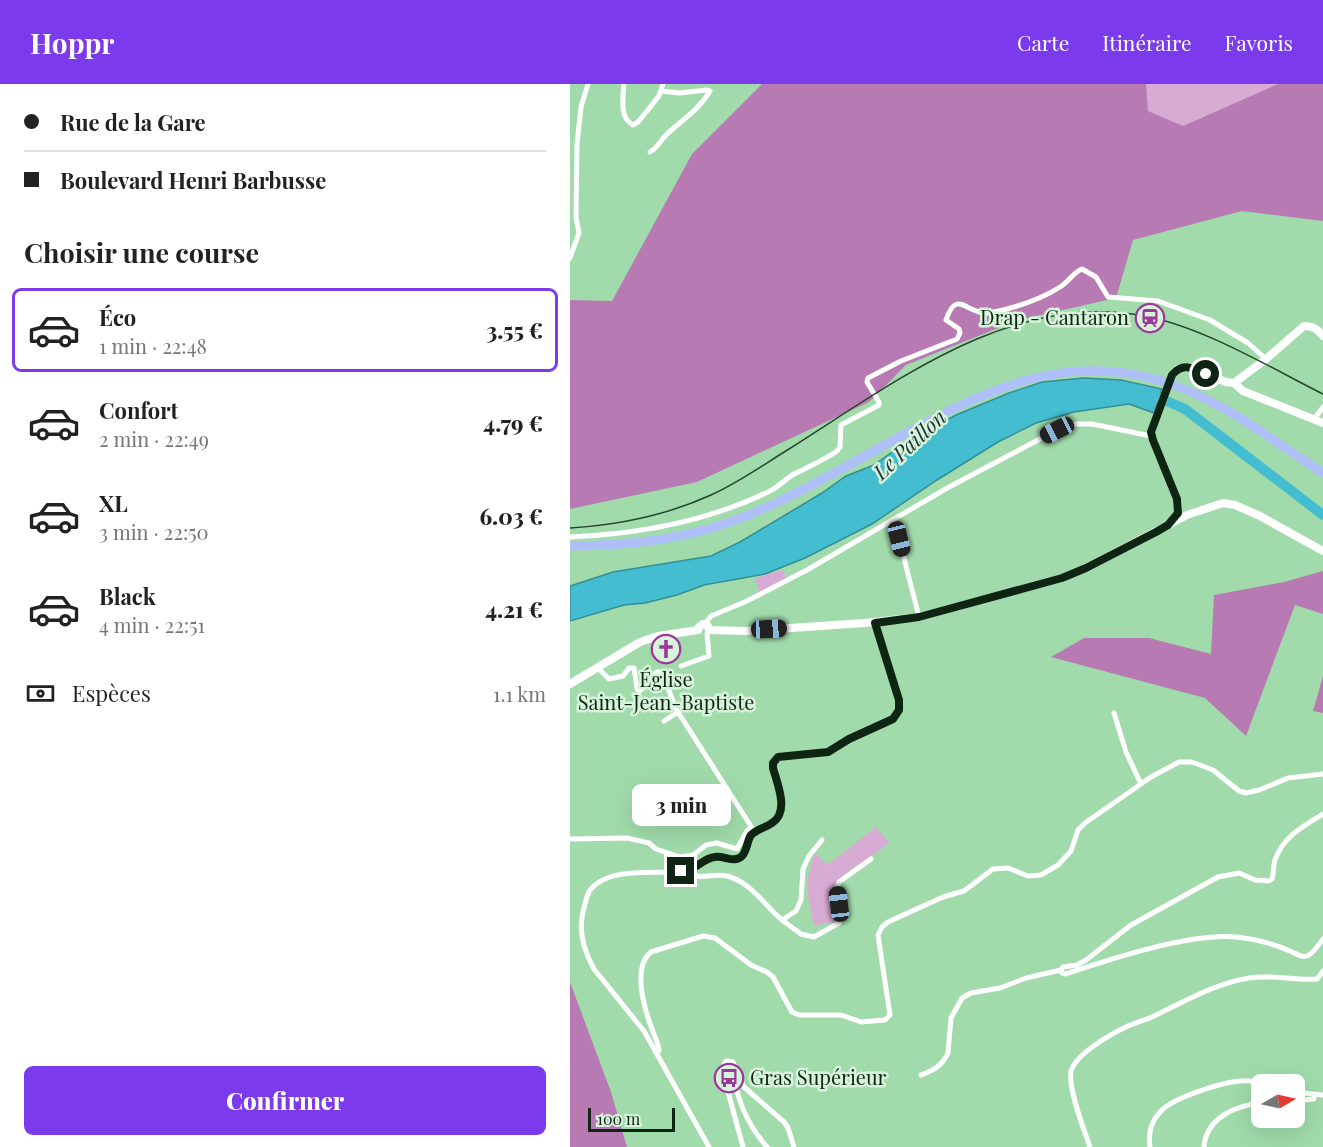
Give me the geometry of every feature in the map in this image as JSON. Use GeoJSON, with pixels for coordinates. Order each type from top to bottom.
{"type":"FeatureCollection","features":[{"type":"Feature","properties":{"kind":"main road"},"geometry":{"type":"LineString","coordinates":[[570,544],[612,545],[670,539],[720,525],[780,500],[976,397],[1021,380],[1085,368],[1110,366],[1143,372],[1203,393],[1245,414],[1323,466]]}},
{"type":"Feature","properties":{"kind":"main road"},"geometry":{"type":"LineString","coordinates":[[1085,368],[1143,376],[1201,396],[1243,419],[1323,473]]}},
{"type":"Feature","properties":{"kind":"street"},"geometry":{"type":"LineString","coordinates":[[570,258],[579,233],[576,217],[577,144],[580,113],[588,84]]}},
{"type":"Feature","properties":{"kind":"street"},"geometry":{"type":"LineString","coordinates":[[624,84],[623,112],[630,124],[638,122],[661,90],[679,93],[710,91],[688,119],[665,136],[661,144],[650,152]]}},
{"type":"Feature","properties":{"kind":"street"},"geometry":{"type":"LineString","coordinates":[[570,537],[618,534],[666,527],[708,516],[750,501],[779,486],[795,473],[837,451],[840,447],[841,424],[878,406],[879,402],[869,385],[868,378],[901,361],[957,339],[959,329],[946,320],[951,306],[957,303],[981,314],[997,312],[1040,298],[1062,286],[1082,269],[1096,277],[1108,297],[1158,301],[1210,320],[1248,343],[1266,359]]}},
{"type":"Feature","properties":{"kind":"street"},"geometry":{"type":"LineString","coordinates":[[1234,383],[1304,326],[1317,328],[1323,336]]}},
{"type":"Feature","properties":{"kind":"street"},"geometry":{"type":"LineString","coordinates":[[1183,513],[1152,432],[1172,375],[1178,369],[1189,367],[1234,383],[1239,389],[1323,423]]}},
{"type":"Feature","properties":{"kind":"street"},"geometry":{"type":"LineString","coordinates":[[1314,419],[1323,407]]}},
{"type":"Feature","properties":{"kind":"street"},"geometry":{"type":"LineString","coordinates":[[681,666],[709,656],[705,630],[711,616],[747,601],[807,570],[949,487],[1057,430],[1077,424],[1092,424],[1152,432]]}},
{"type":"Feature","properties":{"kind":"street"},"geometry":{"type":"LineString","coordinates":[[570,684],[627,648],[649,638],[705,630],[745,631],[875,623],[919,617],[1062,578],[1168,525],[1183,513],[1223,503],[1235,505],[1260,516],[1323,552]]}},
{"type":"Feature","properties":{"kind":"street"},"geometry":{"type":"LineString","coordinates":[[894,519],[919,617]]}},
{"type":"Feature","properties":{"kind":"street"},"geometry":{"type":"LineString","coordinates":[[1309,544],[1323,545]]}},
{"type":"Feature","properties":{"kind":"street"},"geometry":{"type":"LineString","coordinates":[[570,839],[627,838],[649,843],[656,849],[680,857],[693,855],[706,845],[717,843],[737,849],[747,831],[773,823],[780,812],[780,798],[773,768],[773,763],[778,757],[832,750],[897,715],[899,700],[875,623]]}},
{"type":"Feature","properties":{"kind":"street"},"geometry":{"type":"LineString","coordinates":[[598,668],[609,679],[623,676],[630,668],[634,668],[639,691],[652,676],[660,671],[680,713],[753,829]]}},
{"type":"Feature","properties":{"kind":"street"},"geometry":{"type":"LineString","coordinates":[[663,721],[680,713]]}},
{"type":"Feature","properties":{"kind":"street"},"geometry":{"type":"LineString","coordinates":[[1114,713],[1126,752],[1141,784]]}},
{"type":"Feature","properties":{"kind":"street"},"geometry":{"type":"LineString","coordinates":[[656,1053],[659,1051],[659,1046],[644,1002],[642,982],[642,963],[651,952],[703,936],[715,938],[751,965],[767,972],[773,978],[792,1012],[799,1015],[841,1015],[861,1022],[885,1020],[890,1015],[878,935],[882,927],[898,916],[964,891],[993,869],[1008,868],[1028,876],[1048,872],[1071,851],[1078,830],[1085,823],[1141,784],[1179,762],[1192,762],[1213,770],[1239,791],[1246,793],[1288,778],[1323,774]]}},
{"type":"Feature","properties":{"kind":"street"},"geometry":{"type":"LineString","coordinates":[[921,1075],[937,1068],[946,1058],[951,1018],[962,999],[971,993],[1000,988],[1026,978],[1077,965],[1131,925],[1218,877],[1239,873],[1255,880],[1269,882],[1272,879],[1274,863],[1280,847],[1286,839],[1323,814]]}},
{"type":"Feature","properties":{"kind":"street"},"geometry":{"type":"LineString","coordinates":[[709,1147],[635,1018],[594,969],[582,938],[581,919],[586,897],[596,885],[611,878],[639,872],[688,871],[712,857],[732,860],[740,858],[753,829]]}},
{"type":"Feature","properties":{"kind":"street"},"geometry":{"type":"LineString","coordinates":[[782,921],[796,911],[801,900],[803,869],[809,856],[822,840]]}},
{"type":"Feature","properties":{"kind":"street"},"geometry":{"type":"LineString","coordinates":[[688,871],[694,876],[715,875],[736,879],[751,889],[782,921],[801,934],[814,937],[839,923],[841,918],[837,889],[839,882],[871,859]]}},
{"type":"Feature","properties":{"kind":"street"},"geometry":{"type":"LineString","coordinates":[[1061,970],[1065,974],[1142,951],[1207,937],[1255,939],[1280,946],[1302,956],[1309,955],[1323,939]]}},
{"type":"Feature","properties":{"kind":"street"},"geometry":{"type":"LineString","coordinates":[[1090,1147],[1081,1124],[1071,1076],[1075,1063],[1083,1054],[1127,1026],[1151,1017],[1210,988],[1247,978],[1266,976],[1302,980],[1317,979],[1323,971]]}},
{"type":"Feature","properties":{"kind":"street"},"geometry":{"type":"LineString","coordinates":[[728,1061],[723,1066],[724,1077],[743,1147]]}},
{"type":"Feature","properties":{"kind":"street"},"geometry":{"type":"LineString","coordinates":[[728,1061],[742,1108],[755,1134],[767,1147]]}},
{"type":"Feature","properties":{"kind":"street"},"geometry":{"type":"LineString","coordinates":[[728,1061],[733,1062],[744,1087],[787,1125],[794,1147]]}},
{"type":"Feature","properties":{"kind":"street"},"geometry":{"type":"LineString","coordinates":[[1150,1147],[1152,1123],[1161,1111],[1174,1102],[1214,1086],[1251,1081]]}},
{"type":"Feature","properties":{"kind":"street"},"geometry":{"type":"LineString","coordinates":[[1305,1094],[1323,1095]]}},
{"type":"Feature","properties":{"kind":"street"},"geometry":{"type":"LineString","coordinates":[[1305,1100],[1314,1099],[1314,1095]]}},
{"type":"Feature","properties":{"kind":"street"},"geometry":{"type":"LineString","coordinates":[[1204,1147],[1209,1131],[1217,1120],[1244,1104],[1251,1104]]}},
{"type":"Feature","properties":{"kind":"shaded area"},"geometry":{"type":"Polygon","coordinates":[[[762,84],[1146,84],[1148,111],[1183,126],[1278,84],[1323,84],[1323,221],[1242,211],[1133,240],[1116,298],[1018,320],[906,365],[869,402],[697,482],[570,509],[570,300],[612,301],[692,154],[762,84]]]}},
{"type":"Feature","properties":{"kind":"shaded area"},"geometry":{"type":"Polygon","coordinates":[[[1146,84],[1278,84],[1183,126],[1148,111],[1146,84]]]}},
{"type":"Feature","properties":{"kind":"shaded area"},"geometry":{"type":"Polygon","coordinates":[[[783,570],[786,578],[759,592],[755,578],[783,570]]]}},
{"type":"Feature","properties":{"kind":"shaded area"},"geometry":{"type":"Polygon","coordinates":[[[1323,571],[1323,614],[1295,605],[1246,736],[1205,698],[1051,657],[1084,638],[1149,638],[1211,654],[1214,595],[1284,582],[1323,571]]]}},
{"type":"Feature","properties":{"kind":"shaded area"},"geometry":{"type":"Polygon","coordinates":[[[1323,676],[1323,713],[1313,711],[1323,676]]]}},
{"type":"Feature","properties":{"kind":"shaded area"},"geometry":{"type":"Polygon","coordinates":[[[876,827],[889,843],[834,884],[839,921],[814,926],[808,882],[815,853],[827,865],[876,827]]]}},
{"type":"Feature","properties":{"kind":"shaded area"},"geometry":{"type":"Polygon","coordinates":[[[570,982],[611,1092],[627,1147],[570,1147],[570,982]]]}},
{"type":"Feature","properties":{"kind":"water"},"geometry":{"type":"Polygon","coordinates":[[[1084,378],[1121,380],[1162,389],[1154,413],[1129,404],[1074,412],[1036,423],[998,442],[872,524],[805,558],[765,574],[704,585],[677,595],[645,603],[624,605],[570,621],[570,586],[613,572],[711,556],[740,542],[846,476],[874,465],[902,445],[956,415],[1042,382],[1084,378]]]}},
{"type":"Feature","properties":{"kind":"waterway","name":"Le Paillon"},"geometry":{"type":"LineString","coordinates":[[1155,396],[1185,409],[1323,515]]}},
{"type":"Feature","properties":{"kind":"railway"},"geometry":{"type":"LineString","coordinates":[[570,528],[642,518],[711,495],[750,474],[870,397],[955,349],[999,330],[1045,317],[1092,312],[1140,315],[1163,320],[1234,348],[1323,394]]}},
{"type":"Feature","properties":{"kind":"place","name":"Drap - Cantaron"},"geometry":{"type":"Point","coordinates":[1150,318]}},
{"type":"Feature","properties":{"kind":"place","name":"Église Saint-Jean-Baptiste"},"geometry":{"type":"Point","coordinates":[666,649]}},
{"type":"Feature","properties":{"kind":"place","name":"Gras Supérieur"},"geometry":{"type":"Point","coordinates":[729,1078]}},
{"type":"Feature","properties":{"kind":"route"},"geometry":{"type":"LineString","coordinates":[[681,871],[692,870],[716,856],[732,860],[740,858],[754,831],[776,820],[781,802],[773,763],[778,757],[828,752],[897,715],[899,700],[875,623],[919,617],[1062,578],[1168,525],[1179,511],[1177,499],[1151,432],[1175,371],[1189,367],[1206,374]]}}]}
